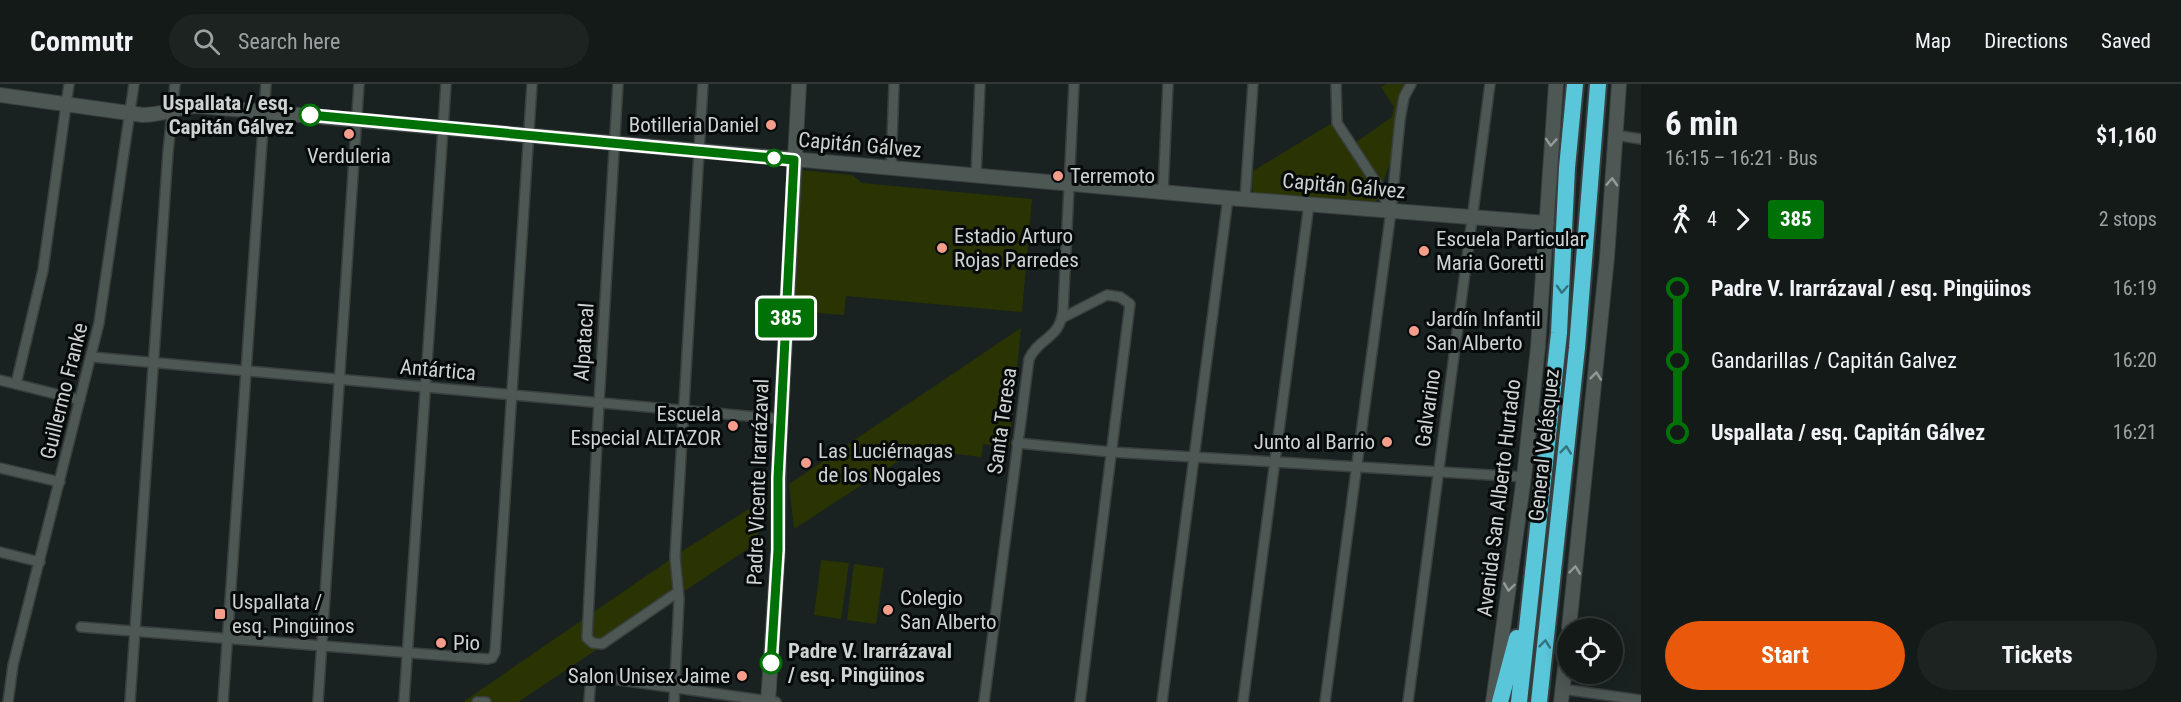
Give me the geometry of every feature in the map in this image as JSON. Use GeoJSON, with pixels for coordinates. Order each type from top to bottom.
{"type":"FeatureCollection","features":[{"type":"Feature","properties":{"kind":"highway","name":"General Velásquez"},"geometry":{"type":"LineString","coordinates":[[1519,702],[1559,333],[1567,168],[1575,84]]}},
{"type":"Feature","properties":{"kind":"highway","name":"General Velásquez"},"geometry":{"type":"LineString","coordinates":[[1539,702],[1578,338],[1598,84]]}},
{"type":"Feature","properties":{"kind":"highway"},"geometry":{"type":"LineString","coordinates":[[1500,702],[1536,558]]}},
{"type":"Feature","properties":{"kind":"street"},"geometry":{"type":"LineString","coordinates":[[16,384],[43,270],[69,84]]}},
{"type":"Feature","properties":{"kind":"street","name":"Guillermo Franke"},"geometry":{"type":"LineString","coordinates":[[8,702],[13,665],[92,357],[106,282],[134,84]]}},
{"type":"Feature","properties":{"kind":"street"},"geometry":{"type":"LineString","coordinates":[[130,702],[171,112],[175,84]]}},
{"type":"Feature","properties":{"kind":"street"},"geometry":{"type":"LineString","coordinates":[[223,702],[266,84]]}},
{"type":"Feature","properties":{"kind":"street"},"geometry":{"type":"LineString","coordinates":[[318,702],[359,84]]}},
{"type":"Feature","properties":{"kind":"street"},"geometry":{"type":"LineString","coordinates":[[404,702],[446,84]]}},
{"type":"Feature","properties":{"kind":"street"},"geometry":{"type":"LineString","coordinates":[[81,627],[492,658],[495,652],[532,84]]}},
{"type":"Feature","properties":{"kind":"street","name":"Alpatacal"},"geometry":{"type":"LineString","coordinates":[[618,84],[587,638],[593,644],[602,644],[678,592]]}},
{"type":"Feature","properties":{"kind":"street"},"geometry":{"type":"LineString","coordinates":[[674,702],[678,592],[675,557],[703,84]]}},
{"type":"Feature","properties":{"kind":"street","name":"Padre Vicente Irarrázaval"},"geometry":{"type":"LineString","coordinates":[[771,702],[778,550],[778,478],[799,84]]}},
{"type":"Feature","properties":{"kind":"street"},"geometry":{"type":"LineString","coordinates":[[891,168],[894,84]]}},
{"type":"Feature","properties":{"kind":"street"},"geometry":{"type":"LineString","coordinates":[[976,176],[980,84]]}},
{"type":"Feature","properties":{"kind":"street"},"geometry":{"type":"LineString","coordinates":[[1062,318],[1074,84]]}},
{"type":"Feature","properties":{"kind":"street"},"geometry":{"type":"LineString","coordinates":[[1163,192],[1168,84]]}},
{"type":"Feature","properties":{"kind":"street"},"geometry":{"type":"LineString","coordinates":[[1245,199],[1253,84]]}},
{"type":"Feature","properties":{"kind":"street"},"geometry":{"type":"LineString","coordinates":[[1336,84],[1337,123],[1381,190],[1391,211]]}},
{"type":"Feature","properties":{"kind":"street"},"geometry":{"type":"LineString","coordinates":[[1325,702],[1391,211],[1400,120],[1404,97],[1411,84]]}},
{"type":"Feature","properties":{"kind":"street","name":"Galvarino"},"geometry":{"type":"LineString","coordinates":[[1408,702],[1490,84]]}},
{"type":"Feature","properties":{"kind":"street","name":"Avenida San Alberto Hurtado"},"geometry":{"type":"LineString","coordinates":[[1493,702],[1524,477],[1543,304],[1556,84]]}},
{"type":"Feature","properties":{"kind":"street"},"geometry":{"type":"LineString","coordinates":[[1570,618],[1603,307],[1619,84]]}},
{"type":"Feature","properties":{"kind":"street","name":"Capitán Gálvez"},"geometry":{"type":"LineString","coordinates":[[0,95],[152,115],[199,106],[264,111],[1228,198],[1547,223]]}},
{"type":"Feature","properties":{"kind":"street"},"geometry":{"type":"LineString","coordinates":[[1615,135],[1641,139]]}},
{"type":"Feature","properties":{"kind":"street"},"geometry":{"type":"LineString","coordinates":[[1162,702],[1228,198]]}},
{"type":"Feature","properties":{"kind":"street"},"geometry":{"type":"LineString","coordinates":[[1244,702],[1309,204]]}},
{"type":"Feature","properties":{"kind":"street"},"geometry":{"type":"LineString","coordinates":[[1062,318],[1107,295],[1120,297],[1130,304],[1080,702]]}},
{"type":"Feature","properties":{"kind":"street","name":"Santa Teresa"},"geometry":{"type":"LineString","coordinates":[[984,702],[1029,359],[1031,353],[1056,332],[1062,318]]}},
{"type":"Feature","properties":{"kind":"street","name":"Antártica"},"geometry":{"type":"LineString","coordinates":[[92,357],[782,419]]}},
{"type":"Feature","properties":{"kind":"street"},"geometry":{"type":"LineString","coordinates":[[0,380],[80,400]]}},
{"type":"Feature","properties":{"kind":"street"},"geometry":{"type":"LineString","coordinates":[[1017,443],[1111,452],[1524,477]]}},
{"type":"Feature","properties":{"kind":"street"},"geometry":{"type":"LineString","coordinates":[[0,468],[60,482]]}},
{"type":"Feature","properties":{"kind":"street"},"geometry":{"type":"LineString","coordinates":[[0,552],[40,562]]}},
{"type":"Feature","properties":{"kind":"street"},"geometry":{"type":"LineString","coordinates":[[589,702],[591,676],[771,702]]}},
{"type":"Feature","properties":{"kind":"street"},"geometry":{"type":"LineString","coordinates":[[1562,696],[1641,700]]}},
{"type":"Feature","properties":{"kind":"street"},"geometry":{"type":"LineString","coordinates":[[477,702],[486,702]]}},
{"type":"Feature","properties":{"kind":"green space"},"geometry":{"type":"Polygon","coordinates":[[[1386,84],[1408,84],[1394,150],[1377,201],[1372,204],[1254,194],[1253,171],[1332,123],[1349,147],[1392,117],[1394,107],[1381,87],[1386,84]]]}},
{"type":"Feature","properties":{"kind":"green space","name":"Estadio Arturo Rojas Parredes"},"geometry":{"type":"Polygon","coordinates":[[[801,170],[852,175],[862,183],[1032,199],[1022,312],[846,296],[844,315],[790,311],[801,170]]]}},
{"type":"Feature","properties":{"kind":"green space"},"geometry":{"type":"Polygon","coordinates":[[[1021,328],[1009,447],[983,444],[981,457],[917,449],[794,529],[789,484],[1021,328]]]}},
{"type":"Feature","properties":{"kind":"green space"},"geometry":{"type":"Polygon","coordinates":[[[758,503],[758,542],[518,702],[463,702],[684,550],[758,503]]]}},
{"type":"Feature","properties":{"kind":"green space"},"geometry":{"type":"Polygon","coordinates":[[[821,560],[849,563],[841,619],[814,615],[821,560]]]}},
{"type":"Feature","properties":{"kind":"green space"},"geometry":{"type":"Polygon","coordinates":[[[854,564],[884,568],[876,624],[847,620],[854,564]]]}},
{"type":"Feature","properties":{"kind":"bus line","name":"385"},"geometry":{"type":"LineString","coordinates":[[310,115],[794,160],[778,478],[778,550],[771,663]]}},
{"type":"Feature","properties":{"kind":"place","name":"Uspallata / esq. Capitán Gálvez"},"geometry":{"type":"Point","coordinates":[310,115]}},
{"type":"Feature","properties":{"kind":"place","name":"Botilleria Daniel"},"geometry":{"type":"Point","coordinates":[771,125]}},
{"type":"Feature","properties":{"kind":"place","name":"Verduleria"},"geometry":{"type":"Point","coordinates":[349,134]}},
{"type":"Feature","properties":{"kind":"place","name":"Terremoto"},"geometry":{"type":"Point","coordinates":[1058,176]}},
{"type":"Feature","properties":{"kind":"place","name":"Estadio Arturo Rojas Parredes"},"geometry":{"type":"Point","coordinates":[942,248]}},
{"type":"Feature","properties":{"kind":"place","name":"Escuela Particular Maria Goretti"},"geometry":{"type":"Point","coordinates":[1424,251]}},
{"type":"Feature","properties":{"kind":"place","name":"Jardín Infantil San Alberto"},"geometry":{"type":"Point","coordinates":[1414,331]}},
{"type":"Feature","properties":{"kind":"place","name":"Escuela Especial ALTAZOR"},"geometry":{"type":"Point","coordinates":[733,426]}},
{"type":"Feature","properties":{"kind":"place","name":"Junto al Barrio"},"geometry":{"type":"Point","coordinates":[1387,442]}},
{"type":"Feature","properties":{"kind":"place","name":"Las Luciérnagas de los Nogales"},"geometry":{"type":"Point","coordinates":[806,463]}},
{"type":"Feature","properties":{"kind":"place","name":"Colegio San Alberto"},"geometry":{"type":"Point","coordinates":[888,610]}},
{"type":"Feature","properties":{"kind":"place","name":"Uspallata / esq. Pingüinos"},"geometry":{"type":"Point","coordinates":[220,614]}},
{"type":"Feature","properties":{"kind":"place","name":"Pio"},"geometry":{"type":"Point","coordinates":[441,643]}},
{"type":"Feature","properties":{"kind":"place","name":"Padre V. Irarrázaval / esq. Pingüinos"},"geometry":{"type":"Point","coordinates":[771,663]}},
{"type":"Feature","properties":{"kind":"place","name":"Salon Unisex Jaime"},"geometry":{"type":"Point","coordinates":[742,676]}}]}
